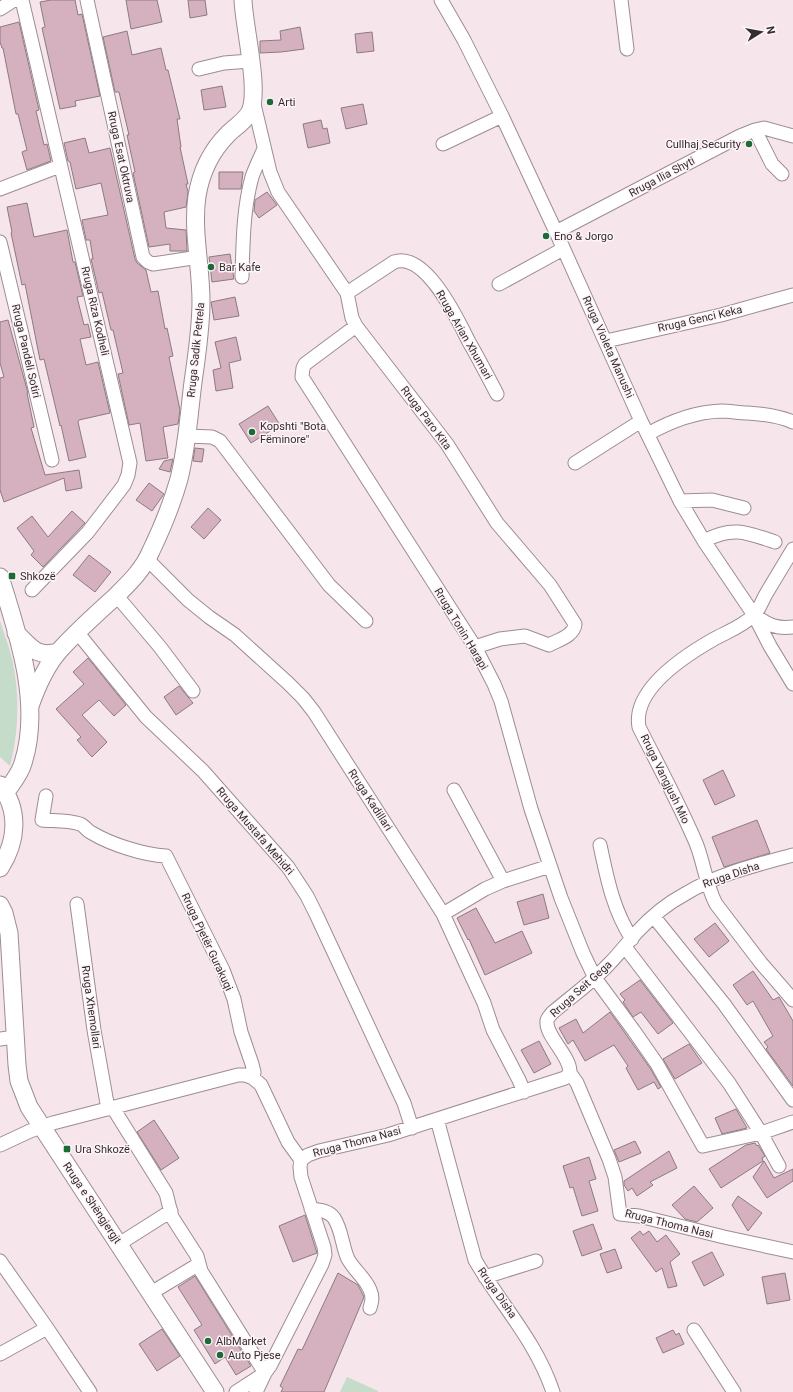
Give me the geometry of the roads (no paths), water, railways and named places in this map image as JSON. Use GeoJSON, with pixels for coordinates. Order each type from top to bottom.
{"type":"FeatureCollection","features":[{"type":"Feature","properties":{"kind":"main road","name":"Rruga Sadik Petrela"},"geometry":{"type":"LineString","coordinates":[[30,706],[39,680],[58,652],[138,573],[147,559],[175,490],[187,436],[200,328],[201,287],[196,211],[198,196],[204,169],[217,147],[250,111],[253,100],[254,92],[243,0]]}},
{"type":"Feature","properties":{"kind":"main road"},"geometry":{"type":"LineString","coordinates":[[0,577],[27,676],[30,706],[30,724],[23,764],[3,789],[12,808],[14,824],[13,840],[8,856],[0,868]]}},
{"type":"Feature","properties":{"kind":"main road"},"geometry":{"type":"LineString","coordinates":[[16,632],[36,651],[45,654],[58,652]]}},
{"type":"Feature","properties":{"kind":"main road","name":"Rruga e Shëngjergjt"},"geometry":{"type":"LineString","coordinates":[[0,905],[9,933],[8,1038],[17,1065],[19,1081],[29,1107],[215,1392]]}},
{"type":"Feature","properties":{"kind":"street"},"geometry":{"type":"LineString","coordinates":[[0,9],[14,0]]}},
{"type":"Feature","properties":{"kind":"street","name":"Rruga Riza Kodheli"},"geometry":{"type":"LineString","coordinates":[[22,0],[130,463],[128,475],[124,485],[88,532],[32,590]]}},
{"type":"Feature","properties":{"kind":"street","name":"Rruga Esat Oktruva"},"geometry":{"type":"LineString","coordinates":[[87,0],[143,257],[148,262],[154,264],[199,256]]}},
{"type":"Feature","properties":{"kind":"street","name":"Rruga Violeta Manushi"},"geometry":{"type":"LineString","coordinates":[[442,0],[502,116],[606,341],[641,421],[680,501],[704,541],[754,615],[770,646],[793,684]]}},
{"type":"Feature","properties":{"kind":"street"},"geometry":{"type":"LineString","coordinates":[[622,0],[627,49]]}},
{"type":"Feature","properties":{"kind":"street"},"geometry":{"type":"LineString","coordinates":[[199,69],[224,63],[250,61]]}},
{"type":"Feature","properties":{"kind":"street","name":"Rruga Paro Kita"},"geometry":{"type":"LineString","coordinates":[[253,100],[270,172],[278,192],[347,293],[352,318],[356,326],[447,444],[497,523],[550,585],[575,624],[575,628],[571,634],[549,645],[525,636],[500,639],[475,647]]}},
{"type":"Feature","properties":{"kind":"street"},"geometry":{"type":"LineString","coordinates":[[443,144],[502,116]]}},
{"type":"Feature","properties":{"kind":"street","name":"Rruga Ilia Shyti"},"geometry":{"type":"LineString","coordinates":[[556,232],[740,136],[764,128],[793,136]]}},
{"type":"Feature","properties":{"kind":"street"},"geometry":{"type":"LineString","coordinates":[[755,130],[772,164],[782,174]]}},
{"type":"Feature","properties":{"kind":"street"},"geometry":{"type":"LineString","coordinates":[[242,277],[247,199],[252,177],[264,149]]}},
{"type":"Feature","properties":{"kind":"street"},"geometry":{"type":"LineString","coordinates":[[0,189],[60,166]]}},
{"type":"Feature","properties":{"kind":"street","name":"Rruga Pandeli Sotiri"},"geometry":{"type":"LineString","coordinates":[[0,242],[52,460]]}},
{"type":"Feature","properties":{"kind":"street"},"geometry":{"type":"LineString","coordinates":[[499,284],[564,249]]}},
{"type":"Feature","properties":{"kind":"street","name":"Rruga Arian Xhumari"},"geometry":{"type":"LineString","coordinates":[[347,293],[399,260],[406,261],[418,267],[431,279],[447,300],[497,394]]}},
{"type":"Feature","properties":{"kind":"street","name":"Rruga Genci Keka"},"geometry":{"type":"LineString","coordinates":[[606,341],[721,315],[793,295]]}},
{"type":"Feature","properties":{"kind":"street","name":"Rruga Tonin Harapi"},"geometry":{"type":"LineString","coordinates":[[356,326],[305,364],[302,377],[475,647],[494,684],[502,702],[531,809],[550,866],[580,947],[595,978],[657,1064],[703,1146],[762,1133]]}},
{"type":"Feature","properties":{"kind":"street"},"geometry":{"type":"LineString","coordinates":[[648,434],[665,425],[680,420],[720,411],[783,417],[793,422]]}},
{"type":"Feature","properties":{"kind":"street"},"geometry":{"type":"LineString","coordinates":[[575,463],[641,421]]}},
{"type":"Feature","properties":{"kind":"street"},"geometry":{"type":"LineString","coordinates":[[187,436],[212,437],[220,441],[329,585],[366,621]]}},
{"type":"Feature","properties":{"kind":"street"},"geometry":{"type":"LineString","coordinates":[[680,501],[712,500],[744,508]]}},
{"type":"Feature","properties":{"kind":"street"},"geometry":{"type":"LineString","coordinates":[[704,541],[717,534],[728,532],[747,532],[774,542]]}},
{"type":"Feature","properties":{"kind":"street","name":"Rruga Vangjush Mio"},"geometry":{"type":"LineString","coordinates":[[793,549],[754,615],[741,626],[715,639],[680,660],[653,686],[642,701],[638,720],[639,727],[687,822],[700,856],[711,895],[716,904],[761,963],[793,1000]]}},
{"type":"Feature","properties":{"kind":"street","name":"Rruga Kadillari"},"geometry":{"type":"LineString","coordinates":[[147,559],[188,600],[235,636],[303,698],[322,725],[442,914],[481,997],[493,1030],[524,1092]]}},
{"type":"Feature","properties":{"kind":"street"},"geometry":{"type":"LineString","coordinates":[[116,595],[160,647],[193,691]]}},
{"type":"Feature","properties":{"kind":"street"},"geometry":{"type":"LineString","coordinates":[[754,615],[773,627],[793,627]]}},
{"type":"Feature","properties":{"kind":"street","name":"Rruga Mustafa Mehidri"},"geometry":{"type":"LineString","coordinates":[[77,632],[146,717],[203,771],[288,867],[298,881],[316,914],[401,1096],[412,1128]]}},
{"type":"Feature","properties":{"kind":"street"},"geometry":{"type":"LineString","coordinates":[[454,790],[503,881]]}},
{"type":"Feature","properties":{"kind":"street","name":"Rruga Pjetër Gurakuqi"},"geometry":{"type":"LineString","coordinates":[[46,796],[42,820],[81,824],[91,833],[118,845],[151,854],[166,856],[223,970],[234,999],[241,1032],[254,1072],[253,1078]]}},
{"type":"Feature","properties":{"kind":"street"},"geometry":{"type":"LineString","coordinates":[[600,844],[610,890],[616,909],[625,928],[628,943],[729,1083],[762,1133],[779,1166]]}},
{"type":"Feature","properties":{"kind":"street","name":"Rruga Disha"},"geometry":{"type":"LineString","coordinates":[[654,917],[683,894],[707,882],[793,855]]}},
{"type":"Feature","properties":{"kind":"street"},"geometry":{"type":"LineString","coordinates":[[442,914],[503,881],[550,866]]}},
{"type":"Feature","properties":{"kind":"street","name":"Rruga Xhemollari"},"geometry":{"type":"LineString","coordinates":[[77,904],[94,1030],[110,1108]]}},
{"type":"Feature","properties":{"kind":"street"},"geometry":{"type":"LineString","coordinates":[[654,917],[724,1004],[793,1100]]}},
{"type":"Feature","properties":{"kind":"street","name":"Rruga Seit Gega"},"geometry":{"type":"LineString","coordinates":[[570,1073],[569,1065],[549,1030],[547,1021],[552,1013],[595,978],[638,931],[654,917]]}},
{"type":"Feature","properties":{"kind":"street"},"geometry":{"type":"LineString","coordinates":[[437,1119],[561,1080],[570,1073]]}},
{"type":"Feature","properties":{"kind":"street","name":"Rruga Thoma Nasi"},"geometry":{"type":"LineString","coordinates":[[570,1073],[577,1083],[610,1159],[615,1177],[620,1214],[639,1216],[793,1252]]}},
{"type":"Feature","properties":{"kind":"street"},"geometry":{"type":"LineString","coordinates":[[0,1146],[41,1127],[110,1108],[238,1075],[245,1075],[253,1078],[260,1085],[288,1142],[301,1160],[301,1177],[324,1247],[325,1255],[322,1264],[275,1358],[265,1373],[256,1392]]}},
{"type":"Feature","properties":{"kind":"street"},"geometry":{"type":"LineString","coordinates":[[110,1108],[166,1193],[172,1217],[197,1256],[202,1271],[265,1373]]}},
{"type":"Feature","properties":{"kind":"street","name":"Rruga Disha"},"geometry":{"type":"LineString","coordinates":[[437,1119],[475,1260],[485,1277],[527,1337],[540,1361],[553,1392]]}},
{"type":"Feature","properties":{"kind":"street","name":"Rruga Thoma Nasi"},"geometry":{"type":"LineString","coordinates":[[301,1160],[308,1155],[319,1151],[353,1144],[412,1128],[437,1119]]}},
{"type":"Feature","properties":{"kind":"street"},"geometry":{"type":"LineString","coordinates":[[762,1133],[793,1122]]}},
{"type":"Feature","properties":{"kind":"street"},"geometry":{"type":"LineString","coordinates":[[311,1209],[325,1212],[333,1217],[338,1226],[349,1261],[370,1288],[373,1300],[370,1308]]}},
{"type":"Feature","properties":{"kind":"street"},"geometry":{"type":"LineString","coordinates":[[119,1244],[171,1211]]}},
{"type":"Feature","properties":{"kind":"street"},"geometry":{"type":"LineString","coordinates":[[0,1261],[90,1392]]}},
{"type":"Feature","properties":{"kind":"street"},"geometry":{"type":"LineString","coordinates":[[485,1277],[536,1261]]}},
{"type":"Feature","properties":{"kind":"street"},"geometry":{"type":"LineString","coordinates":[[151,1293],[199,1264]]}},
{"type":"Feature","properties":{"kind":"street"},"geometry":{"type":"LineString","coordinates":[[0,1354],[47,1328]]}},
{"type":"Feature","properties":{"kind":"street"},"geometry":{"type":"LineString","coordinates":[[694,1330],[715,1360],[734,1392]]}},
{"type":"Feature","properties":{"kind":"street"},"geometry":{"type":"LineString","coordinates":[[236,1392],[265,1373]]}},
{"type":"Feature","properties":{"kind":"place","name":"Arti"},"geometry":{"type":"Point","coordinates":[270,102]}},
{"type":"Feature","properties":{"kind":"place","name":"Cullhaj Security"},"geometry":{"type":"Point","coordinates":[749,144]}},
{"type":"Feature","properties":{"kind":"place","name":"Eno & Jorgo"},"geometry":{"type":"Point","coordinates":[546,236]}},
{"type":"Feature","properties":{"kind":"place","name":"Bar Kafe"},"geometry":{"type":"Point","coordinates":[211,267]}},
{"type":"Feature","properties":{"kind":"place","name":"Kopshti \"Bota Fëminore\""},"geometry":{"type":"Point","coordinates":[252,432]}},
{"type":"Feature","properties":{"kind":"place","name":"Shkozë"},"geometry":{"type":"Point","coordinates":[12,576]}},
{"type":"Feature","properties":{"kind":"place","name":"Ura Shkozë"},"geometry":{"type":"Point","coordinates":[67,1149]}},
{"type":"Feature","properties":{"kind":"place","name":"AlbMarket"},"geometry":{"type":"Point","coordinates":[208,1341]}},
{"type":"Feature","properties":{"kind":"place","name":"Auto Pjese"},"geometry":{"type":"Point","coordinates":[220,1355]}}]}
